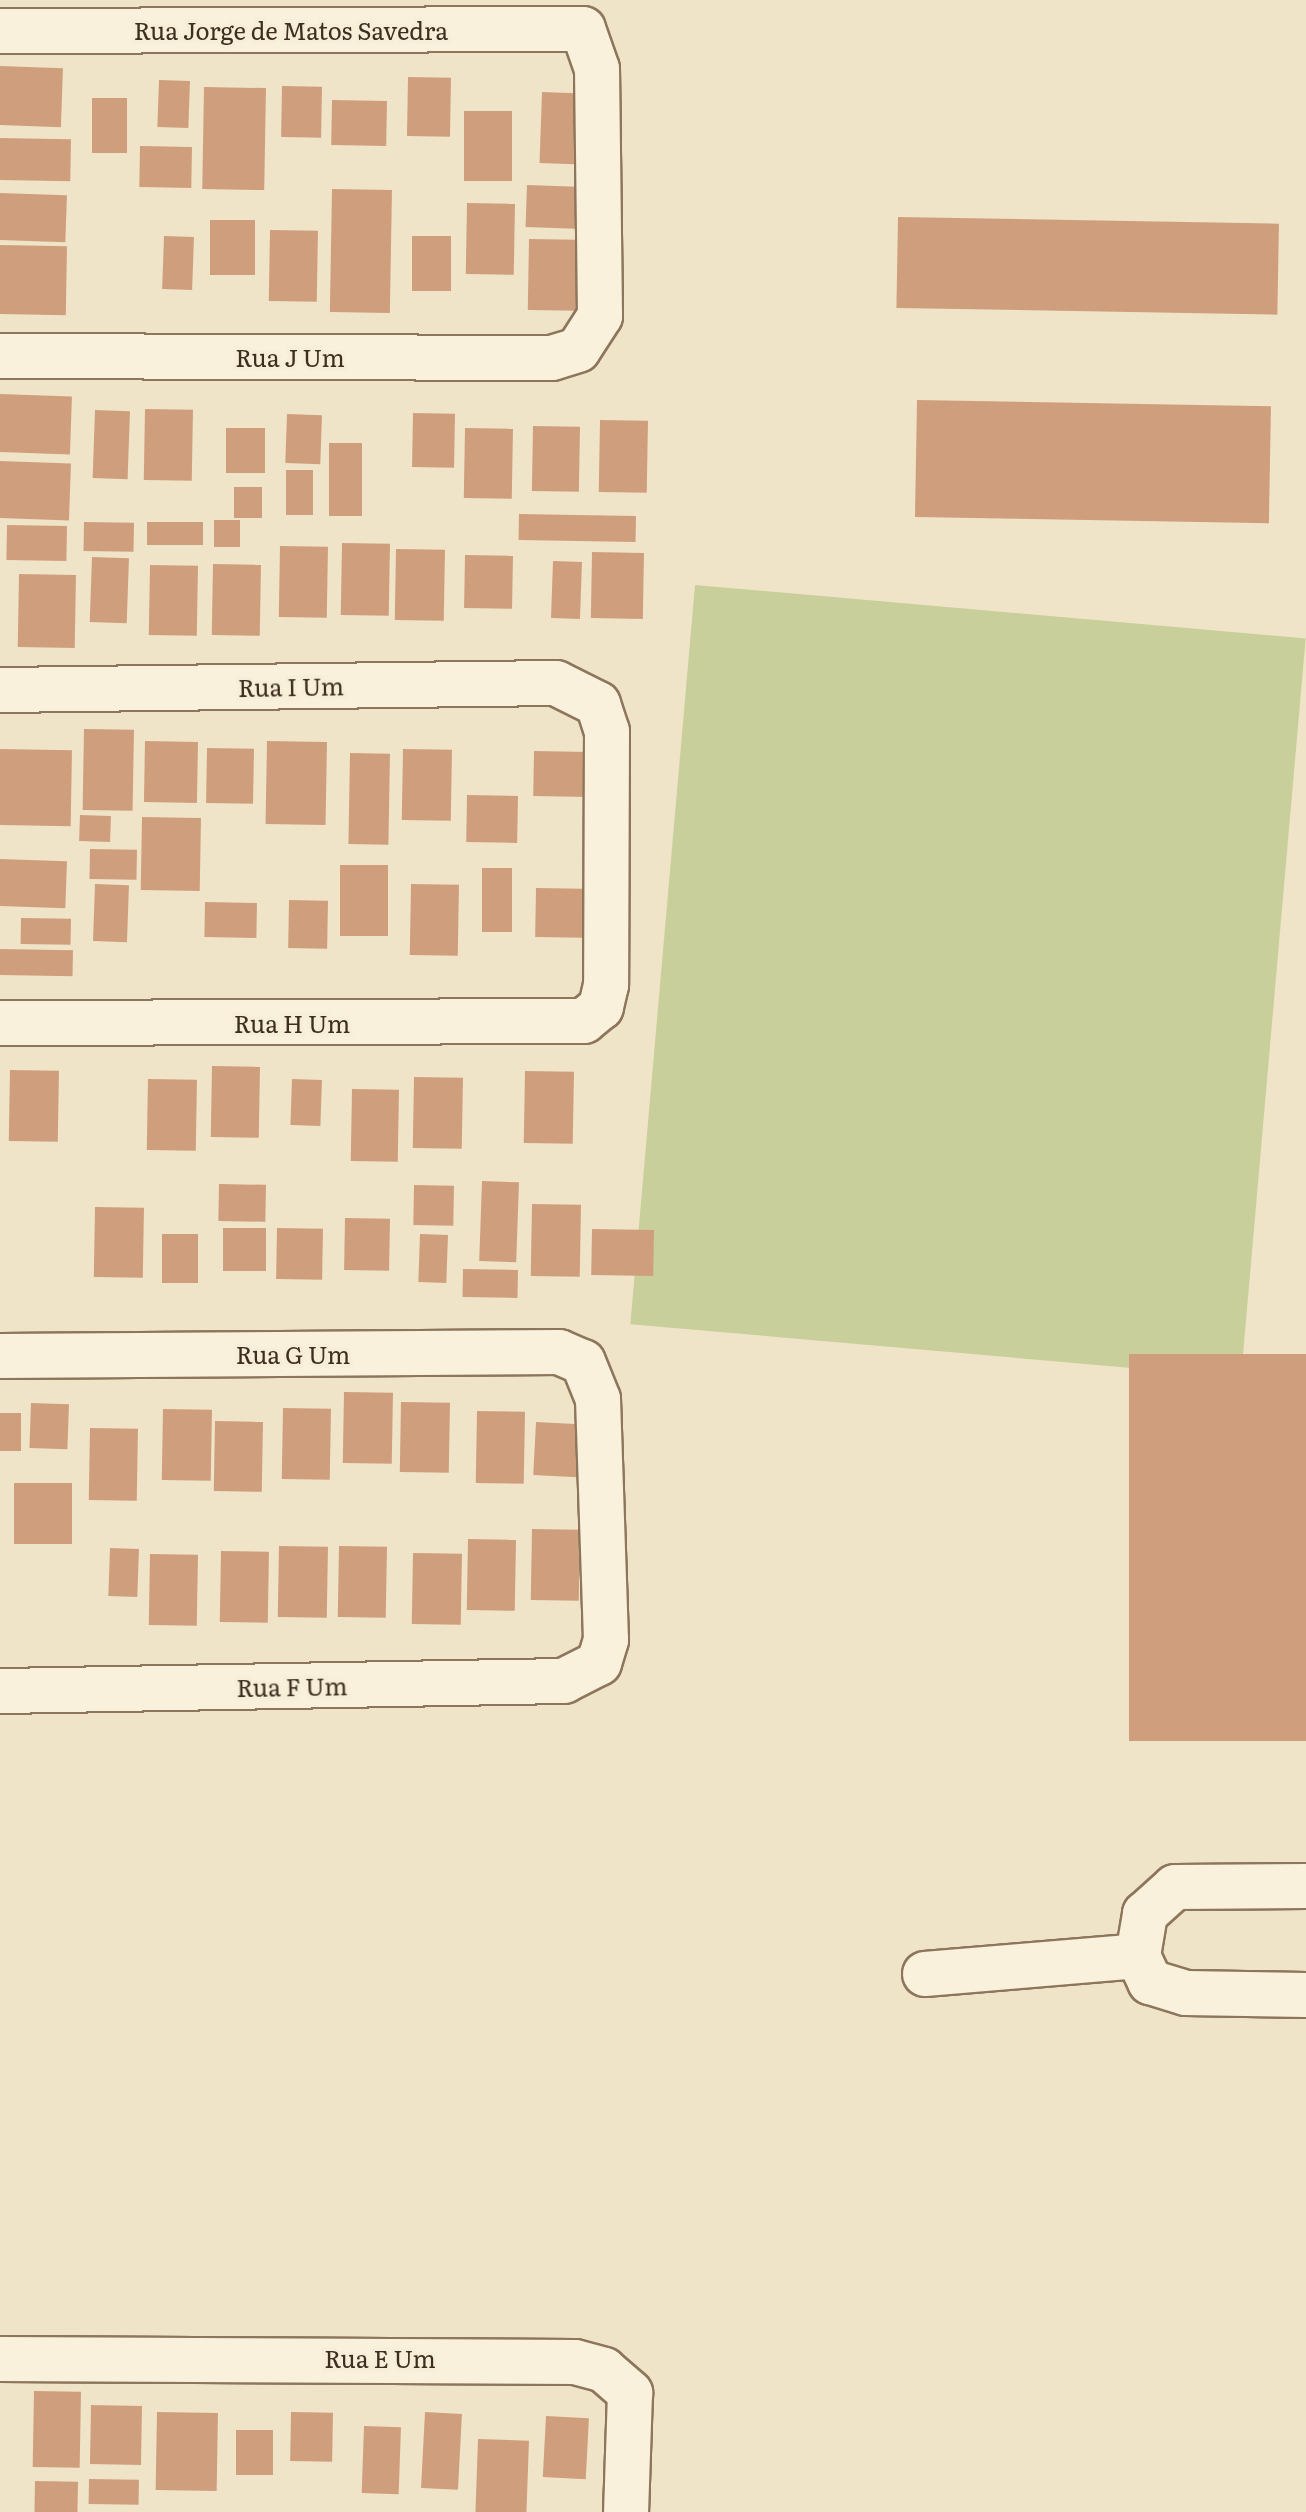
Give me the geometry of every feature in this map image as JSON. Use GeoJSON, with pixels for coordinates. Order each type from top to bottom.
{"type":"FeatureCollection","features":[{"type":"Feature","properties":{"kind":"street","name":"Rua Jorge de Matos Savedra"},"geometry":{"type":"LineString","coordinates":[[0,31],[583,29],[597,69],[600,316],[578,350]]}},
{"type":"Feature","properties":{"kind":"street","name":"Rua J Um"},"geometry":{"type":"LineString","coordinates":[[0,356],[552,358],[578,350]]}},
{"type":"Feature","properties":{"kind":"street","name":"Rua I Um"},"geometry":{"type":"LineString","coordinates":[[0,690],[556,683],[580,689],[598,704],[607,731],[606,985],[601,1007],[584,1021]]}},
{"type":"Feature","properties":{"kind":"street","name":"Rua H Um"},"geometry":{"type":"LineString","coordinates":[[0,1023],[584,1021]]}},
{"type":"Feature","properties":{"kind":"street","name":"Rua G Um"},"geometry":{"type":"LineString","coordinates":[[0,1356],[559,1352],[583,1362],[598,1399],[606,1640],[599,1663],[584,1675]]}},
{"type":"Feature","properties":{"kind":"street","name":"Rua F Um"},"geometry":{"type":"LineString","coordinates":[[0,1691],[584,1675]]}},
{"type":"Feature","properties":{"kind":"street"},"geometry":{"type":"LineString","coordinates":[[1306,1886],[1175,1887],[1145,1914],[1138,1956],[1150,1982],[1186,1993],[1306,1995]]}},
{"type":"Feature","properties":{"kind":"street"},"geometry":{"type":"LineString","coordinates":[[925,1974],[1138,1956]]}},
{"type":"Feature","properties":{"kind":"street","name":"Rua E Um"},"geometry":{"type":"LineString","coordinates":[[0,2359],[575,2362],[604,2370],[630,2393],[626,2512]]}},
{"type":"Feature","properties":{"kind":"green space"},"geometry":{"type":"Polygon","coordinates":[[[695,585],[1306,638],[1241,1378],[630,1324],[695,585]]]}},
{"type":"Feature","properties":{"kind":"building"},"geometry":{"type":"Polygon","coordinates":[[[0,66],[63,68],[61,127],[0,125],[0,66]]]}},
{"type":"Feature","properties":{"kind":"building"},"geometry":{"type":"Polygon","coordinates":[[[408,77],[451,78],[450,137],[407,136],[408,77]]]}},
{"type":"Feature","properties":{"kind":"building"},"geometry":{"type":"Polygon","coordinates":[[[159,80],[190,81],[188,128],[157,127],[159,80]]]}},
{"type":"Feature","properties":{"kind":"building"},"geometry":{"type":"Polygon","coordinates":[[[282,86],[322,87],[321,138],[281,137],[282,86]]]}},
{"type":"Feature","properties":{"kind":"building"},"geometry":{"type":"Polygon","coordinates":[[[204,87],[266,88],[264,190],[202,189],[204,87]]]}},
{"type":"Feature","properties":{"kind":"building"},"geometry":{"type":"Polygon","coordinates":[[[542,92],[590,94],[587,165],[540,163],[542,92]]]}},
{"type":"Feature","properties":{"kind":"building"},"geometry":{"type":"Polygon","coordinates":[[[92,98],[127,98],[127,153],[92,153],[92,98]]]}},
{"type":"Feature","properties":{"kind":"building"},"geometry":{"type":"Polygon","coordinates":[[[332,100],[387,101],[386,146],[331,145],[332,100]]]}},
{"type":"Feature","properties":{"kind":"building"},"geometry":{"type":"Polygon","coordinates":[[[464,111],[512,111],[512,181],[464,181],[464,111]]]}},
{"type":"Feature","properties":{"kind":"building"},"geometry":{"type":"Polygon","coordinates":[[[0,138],[71,139],[70,181],[0,180],[0,138]]]}},
{"type":"Feature","properties":{"kind":"building"},"geometry":{"type":"Polygon","coordinates":[[[140,146],[192,147],[191,188],[139,187],[140,146]]]}},
{"type":"Feature","properties":{"kind":"building"},"geometry":{"type":"Polygon","coordinates":[[[527,185],[591,187],[589,229],[526,227],[527,185]]]}},
{"type":"Feature","properties":{"kind":"building"},"geometry":{"type":"Polygon","coordinates":[[[332,189],[392,190],[390,313],[330,312],[332,189]]]}},
{"type":"Feature","properties":{"kind":"building"},"geometry":{"type":"Polygon","coordinates":[[[0,193],[67,195],[65,242],[0,240],[0,193]]]}},
{"type":"Feature","properties":{"kind":"building"},"geometry":{"type":"Polygon","coordinates":[[[467,203],[515,204],[514,275],[466,274],[467,203]]]}},
{"type":"Feature","properties":{"kind":"building"},"geometry":{"type":"Polygon","coordinates":[[[898,217],[1279,224],[1277,315],[896,308],[898,217]]]}},
{"type":"Feature","properties":{"kind":"building"},"geometry":{"type":"Polygon","coordinates":[[[210,220],[255,220],[255,275],[210,275],[210,220]]]}},
{"type":"Feature","properties":{"kind":"building"},"geometry":{"type":"Polygon","coordinates":[[[270,230],[318,231],[317,302],[269,301],[270,230]]]}},
{"type":"Feature","properties":{"kind":"building"},"geometry":{"type":"Polygon","coordinates":[[[164,236],[194,237],[192,290],[162,289],[164,236]]]}},
{"type":"Feature","properties":{"kind":"building"},"geometry":{"type":"Polygon","coordinates":[[[412,236],[451,236],[451,291],[412,291],[412,236]]]}},
{"type":"Feature","properties":{"kind":"building"},"geometry":{"type":"Polygon","coordinates":[[[529,239],[578,240],[577,311],[528,310],[529,239]]]}},
{"type":"Feature","properties":{"kind":"building"},"geometry":{"type":"Polygon","coordinates":[[[0,245],[67,246],[66,315],[0,314],[0,245]]]}},
{"type":"Feature","properties":{"kind":"building"},"geometry":{"type":"Polygon","coordinates":[[[0,394],[72,397],[70,454],[0,452],[0,394]]]}},
{"type":"Feature","properties":{"kind":"building"},"geometry":{"type":"Polygon","coordinates":[[[917,400],[1271,406],[1269,523],[915,517],[917,400]]]}},
{"type":"Feature","properties":{"kind":"building"},"geometry":{"type":"Polygon","coordinates":[[[145,409],[193,410],[192,481],[144,480],[145,409]]]}},
{"type":"Feature","properties":{"kind":"building"},"geometry":{"type":"Polygon","coordinates":[[[95,410],[130,411],[128,479],[93,478],[95,410]]]}},
{"type":"Feature","properties":{"kind":"building"},"geometry":{"type":"Polygon","coordinates":[[[413,413],[455,414],[454,468],[412,467],[413,413]]]}},
{"type":"Feature","properties":{"kind":"building"},"geometry":{"type":"Polygon","coordinates":[[[287,414],[322,415],[320,464],[285,463],[287,414]]]}},
{"type":"Feature","properties":{"kind":"building"},"geometry":{"type":"Polygon","coordinates":[[[600,420],[648,421],[647,493],[599,492],[600,420]]]}},
{"type":"Feature","properties":{"kind":"building"},"geometry":{"type":"Polygon","coordinates":[[[533,426],[580,427],[579,492],[532,491],[533,426]]]}},
{"type":"Feature","properties":{"kind":"building"},"geometry":{"type":"Polygon","coordinates":[[[226,428],[265,428],[265,473],[226,473],[226,428]]]}},
{"type":"Feature","properties":{"kind":"building"},"geometry":{"type":"Polygon","coordinates":[[[465,428],[513,429],[512,499],[464,498],[465,428]]]}},
{"type":"Feature","properties":{"kind":"building"},"geometry":{"type":"Polygon","coordinates":[[[329,443],[362,443],[362,516],[329,516],[329,443]]]}},
{"type":"Feature","properties":{"kind":"building"},"geometry":{"type":"Polygon","coordinates":[[[0,461],[71,463],[69,520],[0,518],[0,461]]]}},
{"type":"Feature","properties":{"kind":"building"},"geometry":{"type":"Polygon","coordinates":[[[286,470],[313,470],[313,515],[286,515],[286,470]]]}},
{"type":"Feature","properties":{"kind":"building"},"geometry":{"type":"Polygon","coordinates":[[[234,487],[262,487],[262,518],[234,518],[234,487]]]}},
{"type":"Feature","properties":{"kind":"building"},"geometry":{"type":"Polygon","coordinates":[[[519,514],[636,516],[636,542],[519,540],[519,514]]]}},
{"type":"Feature","properties":{"kind":"building"},"geometry":{"type":"Polygon","coordinates":[[[214,520],[240,520],[240,547],[214,547],[214,520]]]}},
{"type":"Feature","properties":{"kind":"building"},"geometry":{"type":"Polygon","coordinates":[[[84,522],[134,523],[133,552],[83,551],[84,522]]]}},
{"type":"Feature","properties":{"kind":"building"},"geometry":{"type":"Polygon","coordinates":[[[147,522],[203,522],[203,545],[147,545],[147,522]]]}},
{"type":"Feature","properties":{"kind":"building"},"geometry":{"type":"Polygon","coordinates":[[[7,525],[67,526],[66,561],[6,560],[7,525]]]}},
{"type":"Feature","properties":{"kind":"building"},"geometry":{"type":"Polygon","coordinates":[[[342,543],[390,544],[389,616],[341,615],[342,543]]]}},
{"type":"Feature","properties":{"kind":"building"},"geometry":{"type":"Polygon","coordinates":[[[280,546],[328,547],[327,618],[279,617],[280,546]]]}},
{"type":"Feature","properties":{"kind":"building"},"geometry":{"type":"Polygon","coordinates":[[[396,549],[445,550],[444,621],[395,620],[396,549]]]}},
{"type":"Feature","properties":{"kind":"building"},"geometry":{"type":"Polygon","coordinates":[[[592,552],[644,553],[643,619],[591,618],[592,552]]]}},
{"type":"Feature","properties":{"kind":"building"},"geometry":{"type":"Polygon","coordinates":[[[465,555],[513,556],[512,609],[464,608],[465,555]]]}},
{"type":"Feature","properties":{"kind":"building"},"geometry":{"type":"Polygon","coordinates":[[[92,557],[129,558],[127,623],[90,622],[92,557]]]}},
{"type":"Feature","properties":{"kind":"building"},"geometry":{"type":"Polygon","coordinates":[[[553,561],[582,562],[580,619],[551,618],[553,561]]]}},
{"type":"Feature","properties":{"kind":"building"},"geometry":{"type":"Polygon","coordinates":[[[213,564],[261,565],[260,636],[212,635],[213,564]]]}},
{"type":"Feature","properties":{"kind":"building"},"geometry":{"type":"Polygon","coordinates":[[[150,565],[198,566],[197,636],[149,635],[150,565]]]}},
{"type":"Feature","properties":{"kind":"building"},"geometry":{"type":"Polygon","coordinates":[[[19,574],[76,575],[75,648],[18,647],[19,574]]]}},
{"type":"Feature","properties":{"kind":"building"},"geometry":{"type":"Polygon","coordinates":[[[84,729],[134,730],[133,811],[83,810],[84,729]]]}},
{"type":"Feature","properties":{"kind":"building"},"geometry":{"type":"Polygon","coordinates":[[[145,741],[198,742],[197,803],[144,802],[145,741]]]}},
{"type":"Feature","properties":{"kind":"building"},"geometry":{"type":"Polygon","coordinates":[[[267,741],[327,742],[326,825],[266,824],[267,741]]]}},
{"type":"Feature","properties":{"kind":"building"},"geometry":{"type":"Polygon","coordinates":[[[207,748],[254,749],[253,804],[206,803],[207,748]]]}},
{"type":"Feature","properties":{"kind":"building"},"geometry":{"type":"Polygon","coordinates":[[[0,749],[72,750],[71,826],[0,825],[0,749]]]}},
{"type":"Feature","properties":{"kind":"building"},"geometry":{"type":"Polygon","coordinates":[[[403,749],[452,750],[451,821],[402,820],[403,749]]]}},
{"type":"Feature","properties":{"kind":"building"},"geometry":{"type":"Polygon","coordinates":[[[534,751],[589,752],[588,797],[533,796],[534,751]]]}},
{"type":"Feature","properties":{"kind":"building"},"geometry":{"type":"Polygon","coordinates":[[[350,753],[390,754],[388,845],[348,844],[350,753]]]}},
{"type":"Feature","properties":{"kind":"building"},"geometry":{"type":"Polygon","coordinates":[[[467,795],[518,796],[517,843],[466,842],[467,795]]]}},
{"type":"Feature","properties":{"kind":"building"},"geometry":{"type":"Polygon","coordinates":[[[80,815],[111,816],[110,842],[79,841],[80,815]]]}},
{"type":"Feature","properties":{"kind":"building"},"geometry":{"type":"Polygon","coordinates":[[[142,817],[201,818],[200,891],[141,890],[142,817]]]}},
{"type":"Feature","properties":{"kind":"building"},"geometry":{"type":"Polygon","coordinates":[[[90,849],[137,850],[136,880],[89,879],[90,849]]]}},
{"type":"Feature","properties":{"kind":"building"},"geometry":{"type":"Polygon","coordinates":[[[0,859],[67,861],[65,908],[0,906],[0,859]]]}},
{"type":"Feature","properties":{"kind":"building"},"geometry":{"type":"Polygon","coordinates":[[[340,865],[388,865],[388,936],[340,936],[340,865]]]}},
{"type":"Feature","properties":{"kind":"building"},"geometry":{"type":"Polygon","coordinates":[[[482,868],[512,868],[512,932],[482,932],[482,868]]]}},
{"type":"Feature","properties":{"kind":"building"},"geometry":{"type":"Polygon","coordinates":[[[95,884],[129,885],[127,942],[93,941],[95,884]]]}},
{"type":"Feature","properties":{"kind":"building"},"geometry":{"type":"Polygon","coordinates":[[[411,884],[459,885],[458,956],[410,955],[411,884]]]}},
{"type":"Feature","properties":{"kind":"building"},"geometry":{"type":"Polygon","coordinates":[[[536,888],[584,889],[583,938],[535,937],[536,888]]]}},
{"type":"Feature","properties":{"kind":"building"},"geometry":{"type":"Polygon","coordinates":[[[289,900],[328,901],[327,949],[288,948],[289,900]]]}},
{"type":"Feature","properties":{"kind":"building"},"geometry":{"type":"Polygon","coordinates":[[[205,902],[257,903],[256,938],[204,937],[205,902]]]}},
{"type":"Feature","properties":{"kind":"building"},"geometry":{"type":"Polygon","coordinates":[[[21,918],[71,919],[71,945],[21,944],[21,918]]]}},
{"type":"Feature","properties":{"kind":"building"},"geometry":{"type":"Polygon","coordinates":[[[0,949],[73,950],[73,976],[0,975],[0,949]]]}},
{"type":"Feature","properties":{"kind":"building"},"geometry":{"type":"Polygon","coordinates":[[[212,1066],[260,1067],[259,1138],[211,1137],[212,1066]]]}},
{"type":"Feature","properties":{"kind":"building"},"geometry":{"type":"Polygon","coordinates":[[[10,1070],[59,1071],[58,1142],[9,1141],[10,1070]]]}},
{"type":"Feature","properties":{"kind":"building"},"geometry":{"type":"Polygon","coordinates":[[[525,1071],[574,1072],[573,1144],[524,1143],[525,1071]]]}},
{"type":"Feature","properties":{"kind":"building"},"geometry":{"type":"Polygon","coordinates":[[[414,1077],[463,1078],[462,1149],[413,1148],[414,1077]]]}},
{"type":"Feature","properties":{"kind":"building"},"geometry":{"type":"Polygon","coordinates":[[[148,1079],[197,1080],[196,1151],[147,1150],[148,1079]]]}},
{"type":"Feature","properties":{"kind":"building"},"geometry":{"type":"Polygon","coordinates":[[[292,1079],[322,1080],[320,1126],[290,1125],[292,1079]]]}},
{"type":"Feature","properties":{"kind":"building"},"geometry":{"type":"Polygon","coordinates":[[[352,1089],[399,1090],[398,1162],[351,1161],[352,1089]]]}},
{"type":"Feature","properties":{"kind":"building"},"geometry":{"type":"Polygon","coordinates":[[[482,1181],[519,1182],[516,1262],[479,1261],[482,1181]]]}},
{"type":"Feature","properties":{"kind":"building"},"geometry":{"type":"Polygon","coordinates":[[[219,1184],[266,1185],[265,1222],[218,1221],[219,1184]]]}},
{"type":"Feature","properties":{"kind":"building"},"geometry":{"type":"Polygon","coordinates":[[[414,1185],[454,1186],[453,1226],[413,1225],[414,1185]]]}},
{"type":"Feature","properties":{"kind":"building"},"geometry":{"type":"Polygon","coordinates":[[[532,1204],[581,1205],[580,1277],[531,1276],[532,1204]]]}},
{"type":"Feature","properties":{"kind":"building"},"geometry":{"type":"Polygon","coordinates":[[[95,1207],[144,1208],[143,1278],[94,1277],[95,1207]]]}},
{"type":"Feature","properties":{"kind":"building"},"geometry":{"type":"Polygon","coordinates":[[[345,1218],[390,1219],[389,1271],[344,1270],[345,1218]]]}},
{"type":"Feature","properties":{"kind":"building"},"geometry":{"type":"Polygon","coordinates":[[[223,1228],[266,1228],[266,1271],[223,1271],[223,1228]]]}},
{"type":"Feature","properties":{"kind":"building"},"geometry":{"type":"Polygon","coordinates":[[[277,1228],[323,1229],[322,1280],[276,1279],[277,1228]]]}},
{"type":"Feature","properties":{"kind":"building"},"geometry":{"type":"Polygon","coordinates":[[[592,1229],[654,1230],[653,1276],[591,1275],[592,1229]]]}},
{"type":"Feature","properties":{"kind":"building"},"geometry":{"type":"Polygon","coordinates":[[[162,1234],[198,1234],[198,1283],[162,1283],[162,1234]]]}},
{"type":"Feature","properties":{"kind":"building"},"geometry":{"type":"Polygon","coordinates":[[[420,1234],[448,1235],[446,1283],[418,1282],[420,1234]]]}},
{"type":"Feature","properties":{"kind":"building"},"geometry":{"type":"Polygon","coordinates":[[[463,1269],[518,1270],[518,1298],[463,1297],[463,1269]]]}},
{"type":"Feature","properties":{"kind":"building"},"geometry":{"type":"Polygon","coordinates":[[[1129,1354],[1306,1354],[1306,1741],[1129,1741],[1129,1354]]]}},
{"type":"Feature","properties":{"kind":"building"},"geometry":{"type":"Polygon","coordinates":[[[344,1392],[393,1393],[392,1464],[343,1463],[344,1392]]]}},
{"type":"Feature","properties":{"kind":"building"},"geometry":{"type":"Polygon","coordinates":[[[401,1402],[450,1403],[449,1473],[400,1472],[401,1402]]]}},
{"type":"Feature","properties":{"kind":"building"},"geometry":{"type":"Polygon","coordinates":[[[31,1403],[69,1404],[67,1449],[29,1448],[31,1403]]]}},
{"type":"Feature","properties":{"kind":"building"},"geometry":{"type":"Polygon","coordinates":[[[283,1408],[331,1409],[330,1480],[282,1479],[283,1408]]]}},
{"type":"Feature","properties":{"kind":"building"},"geometry":{"type":"Polygon","coordinates":[[[163,1409],[212,1410],[211,1481],[162,1480],[163,1409]]]}},
{"type":"Feature","properties":{"kind":"building"},"geometry":{"type":"Polygon","coordinates":[[[477,1411],[525,1412],[524,1484],[476,1483],[477,1411]]]}},
{"type":"Feature","properties":{"kind":"building"},"geometry":{"type":"Polygon","coordinates":[[[0,1413],[21,1413],[21,1451],[0,1451],[0,1413]]]}},
{"type":"Feature","properties":{"kind":"building"},"geometry":{"type":"Polygon","coordinates":[[[215,1421],[263,1422],[262,1492],[214,1491],[215,1421]]]}},
{"type":"Feature","properties":{"kind":"building"},"geometry":{"type":"Polygon","coordinates":[[[536,1422],[590,1425],[587,1478],[533,1475],[536,1422]]]}},
{"type":"Feature","properties":{"kind":"building"},"geometry":{"type":"Polygon","coordinates":[[[90,1428],[138,1429],[137,1501],[89,1500],[90,1428]]]}},
{"type":"Feature","properties":{"kind":"building"},"geometry":{"type":"Polygon","coordinates":[[[14,1483],[72,1483],[72,1544],[14,1544],[14,1483]]]}},
{"type":"Feature","properties":{"kind":"building"},"geometry":{"type":"Polygon","coordinates":[[[532,1529],[580,1530],[579,1601],[531,1600],[532,1529]]]}},
{"type":"Feature","properties":{"kind":"building"},"geometry":{"type":"Polygon","coordinates":[[[468,1539],[516,1540],[515,1611],[467,1610],[468,1539]]]}},
{"type":"Feature","properties":{"kind":"building"},"geometry":{"type":"Polygon","coordinates":[[[279,1546],[328,1547],[327,1618],[278,1617],[279,1546]]]}},
{"type":"Feature","properties":{"kind":"building"},"geometry":{"type":"Polygon","coordinates":[[[339,1546],[387,1547],[386,1618],[338,1617],[339,1546]]]}},
{"type":"Feature","properties":{"kind":"building"},"geometry":{"type":"Polygon","coordinates":[[[110,1548],[139,1549],[137,1597],[108,1596],[110,1548]]]}},
{"type":"Feature","properties":{"kind":"building"},"geometry":{"type":"Polygon","coordinates":[[[221,1551],[269,1552],[268,1623],[220,1622],[221,1551]]]}},
{"type":"Feature","properties":{"kind":"building"},"geometry":{"type":"Polygon","coordinates":[[[413,1553],[462,1554],[461,1625],[412,1624],[413,1553]]]}},
{"type":"Feature","properties":{"kind":"building"},"geometry":{"type":"Polygon","coordinates":[[[150,1554],[198,1555],[197,1626],[149,1625],[150,1554]]]}},
{"type":"Feature","properties":{"kind":"building"},"geometry":{"type":"Polygon","coordinates":[[[34,2391],[81,2392],[80,2468],[33,2467],[34,2391]]]}},
{"type":"Feature","properties":{"kind":"building"},"geometry":{"type":"Polygon","coordinates":[[[91,2405],[142,2406],[141,2465],[90,2464],[91,2405]]]}},
{"type":"Feature","properties":{"kind":"building"},"geometry":{"type":"Polygon","coordinates":[[[157,2412],[218,2413],[217,2491],[156,2490],[157,2412]]]}},
{"type":"Feature","properties":{"kind":"building"},"geometry":{"type":"Polygon","coordinates":[[[291,2412],[333,2413],[332,2462],[290,2461],[291,2412]]]}},
{"type":"Feature","properties":{"kind":"building"},"geometry":{"type":"Polygon","coordinates":[[[425,2412],[462,2414],[458,2490],[421,2488],[425,2412]]]}},
{"type":"Feature","properties":{"kind":"building"},"geometry":{"type":"Polygon","coordinates":[[[546,2416],[589,2418],[586,2479],[543,2477],[546,2416]]]}},
{"type":"Feature","properties":{"kind":"building"},"geometry":{"type":"Polygon","coordinates":[[[364,2426],[401,2427],[399,2494],[362,2493],[364,2426]]]}},
{"type":"Feature","properties":{"kind":"building"},"geometry":{"type":"Polygon","coordinates":[[[236,2430],[273,2430],[273,2475],[236,2475],[236,2430]]]}},
{"type":"Feature","properties":{"kind":"building"},"geometry":{"type":"Polygon","coordinates":[[[478,2439],[529,2441],[526,2512],[475,2512],[478,2439]]]}},
{"type":"Feature","properties":{"kind":"building"},"geometry":{"type":"Polygon","coordinates":[[[89,2479],[139,2480],[139,2505],[89,2504],[89,2479]]]}},
{"type":"Feature","properties":{"kind":"building"},"geometry":{"type":"Polygon","coordinates":[[[35,2481],[78,2482],[77,2512],[34,2512],[35,2481]]]}}]}
